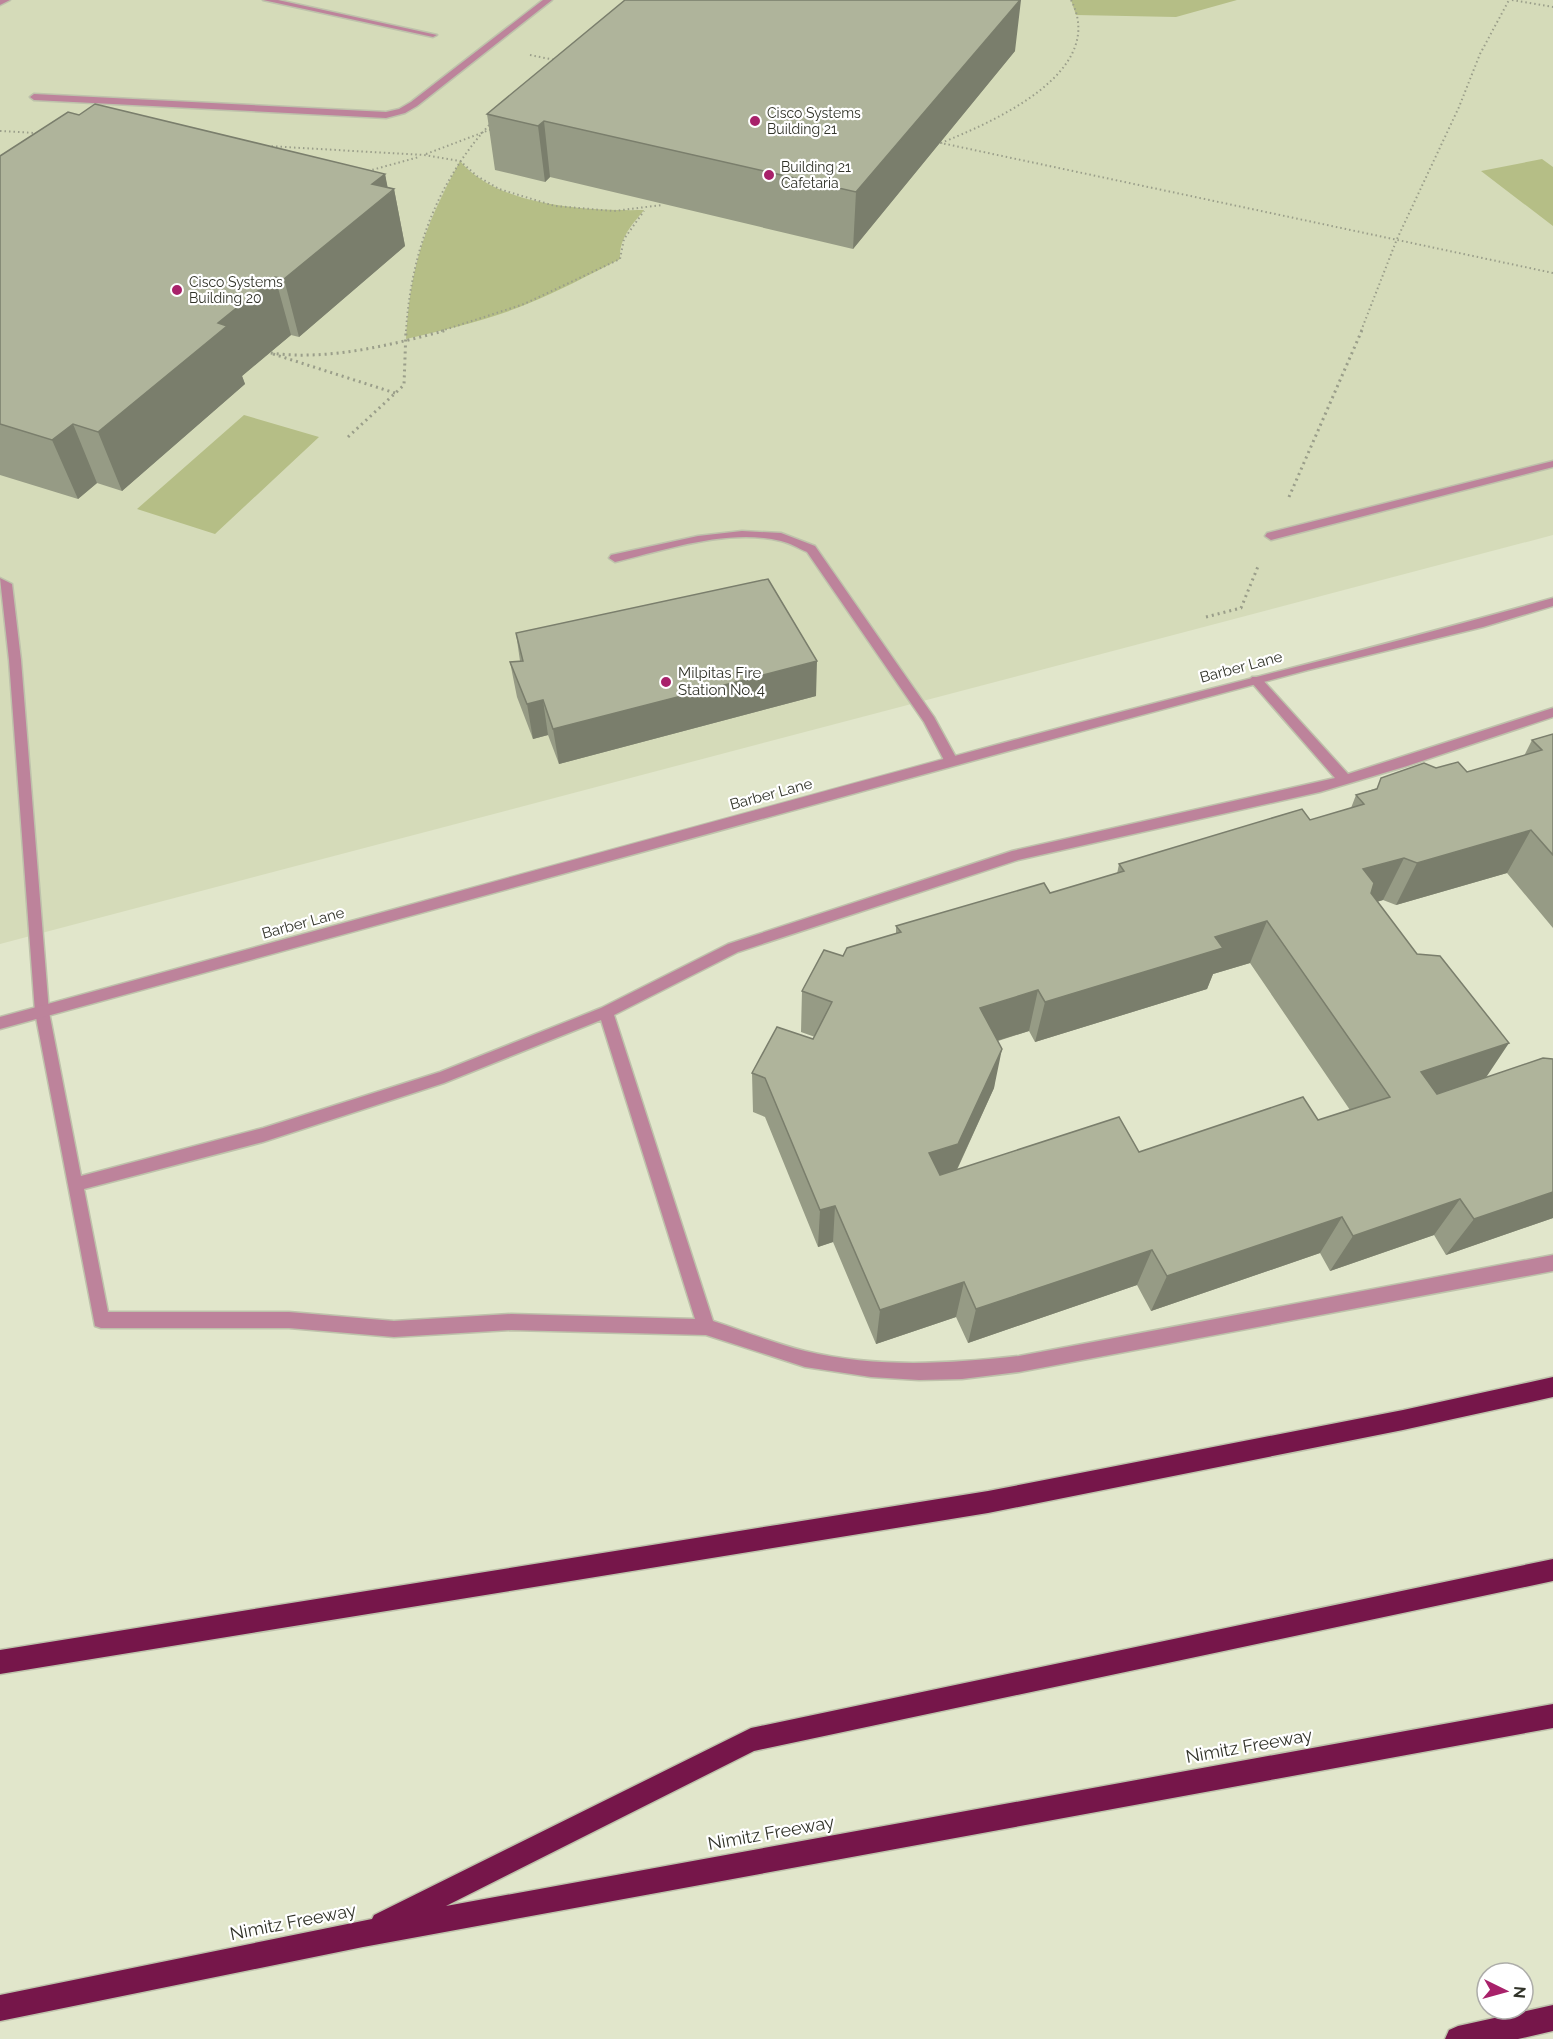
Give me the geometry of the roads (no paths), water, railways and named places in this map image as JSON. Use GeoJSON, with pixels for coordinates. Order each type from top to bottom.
{"type":"FeatureCollection","features":[{"type":"Feature","properties":{"kind":"highway"},"geometry":{"type":"LineString","coordinates":[[0,1662],[988,1502],[1403,1420],[1553,1387]]}},
{"type":"Feature","properties":{"kind":"highway"},"geometry":{"type":"LineString","coordinates":[[363,1934],[751,1740],[1553,1570]]}},
{"type":"Feature","properties":{"kind":"highway","name":"Nimitz Freeway"},"geometry":{"type":"LineString","coordinates":[[0,2008],[363,1934],[1553,1716]]}},
{"type":"Feature","properties":{"kind":"highway"},"geometry":{"type":"LineString","coordinates":[[1458,2039],[1553,2018]]}},
{"type":"Feature","properties":{"kind":"street"},"geometry":{"type":"LineString","coordinates":[[0,3],[6,0]]}},
{"type":"Feature","properties":{"kind":"street"},"geometry":{"type":"LineString","coordinates":[[267,0],[433,35]]}},
{"type":"Feature","properties":{"kind":"street"},"geometry":{"type":"LineString","coordinates":[[34,97],[386,115],[402,111],[414,104],[548,0]]}},
{"type":"Feature","properties":{"kind":"street"},"geometry":{"type":"LineString","coordinates":[[1271,536],[1553,464]]}},
{"type":"Feature","properties":{"kind":"street"},"geometry":{"type":"LineString","coordinates":[[615,558],[709,538],[748,535],[781,537],[811,549],[929,720],[951,761]]}},
{"type":"Feature","properties":{"kind":"street"},"geometry":{"type":"LineString","coordinates":[[0,582],[6,584],[15,660],[42,1012],[101,1320],[289,1320],[394,1329],[511,1322],[706,1327],[805,1359],[871,1369],[919,1372],[962,1371],[1030,1362],[1553,1263]]}},
{"type":"Feature","properties":{"kind":"street","name":"Barber Lane"},"geometry":{"type":"LineString","coordinates":[[0,1023],[951,761],[1553,602]]}},
{"type":"Feature","properties":{"kind":"street"},"geometry":{"type":"LineString","coordinates":[[1256,680],[1345,780]]}},
{"type":"Feature","properties":{"kind":"street"},"geometry":{"type":"LineString","coordinates":[[76,1184],[264,1135],[444,1077],[606,1012],[733,948],[1017,855],[1298,793],[1345,780],[1553,712]]}},
{"type":"Feature","properties":{"kind":"street"},"geometry":{"type":"LineString","coordinates":[[606,1012],[706,1327]]}},
{"type":"Feature","properties":{"kind":"place","name":"Cisco Systems Building 21"},"geometry":{"type":"Point","coordinates":[755,121]}},
{"type":"Feature","properties":{"kind":"place","name":"Building 21 Cafetaria"},"geometry":{"type":"Point","coordinates":[769,175]}},
{"type":"Feature","properties":{"kind":"place","name":"Cisco Systems Building 20"},"geometry":{"type":"Point","coordinates":[177,290]}},
{"type":"Feature","properties":{"kind":"place","name":"Milpitas Fire Station No. 4"},"geometry":{"type":"Point","coordinates":[666,682]}}]}
